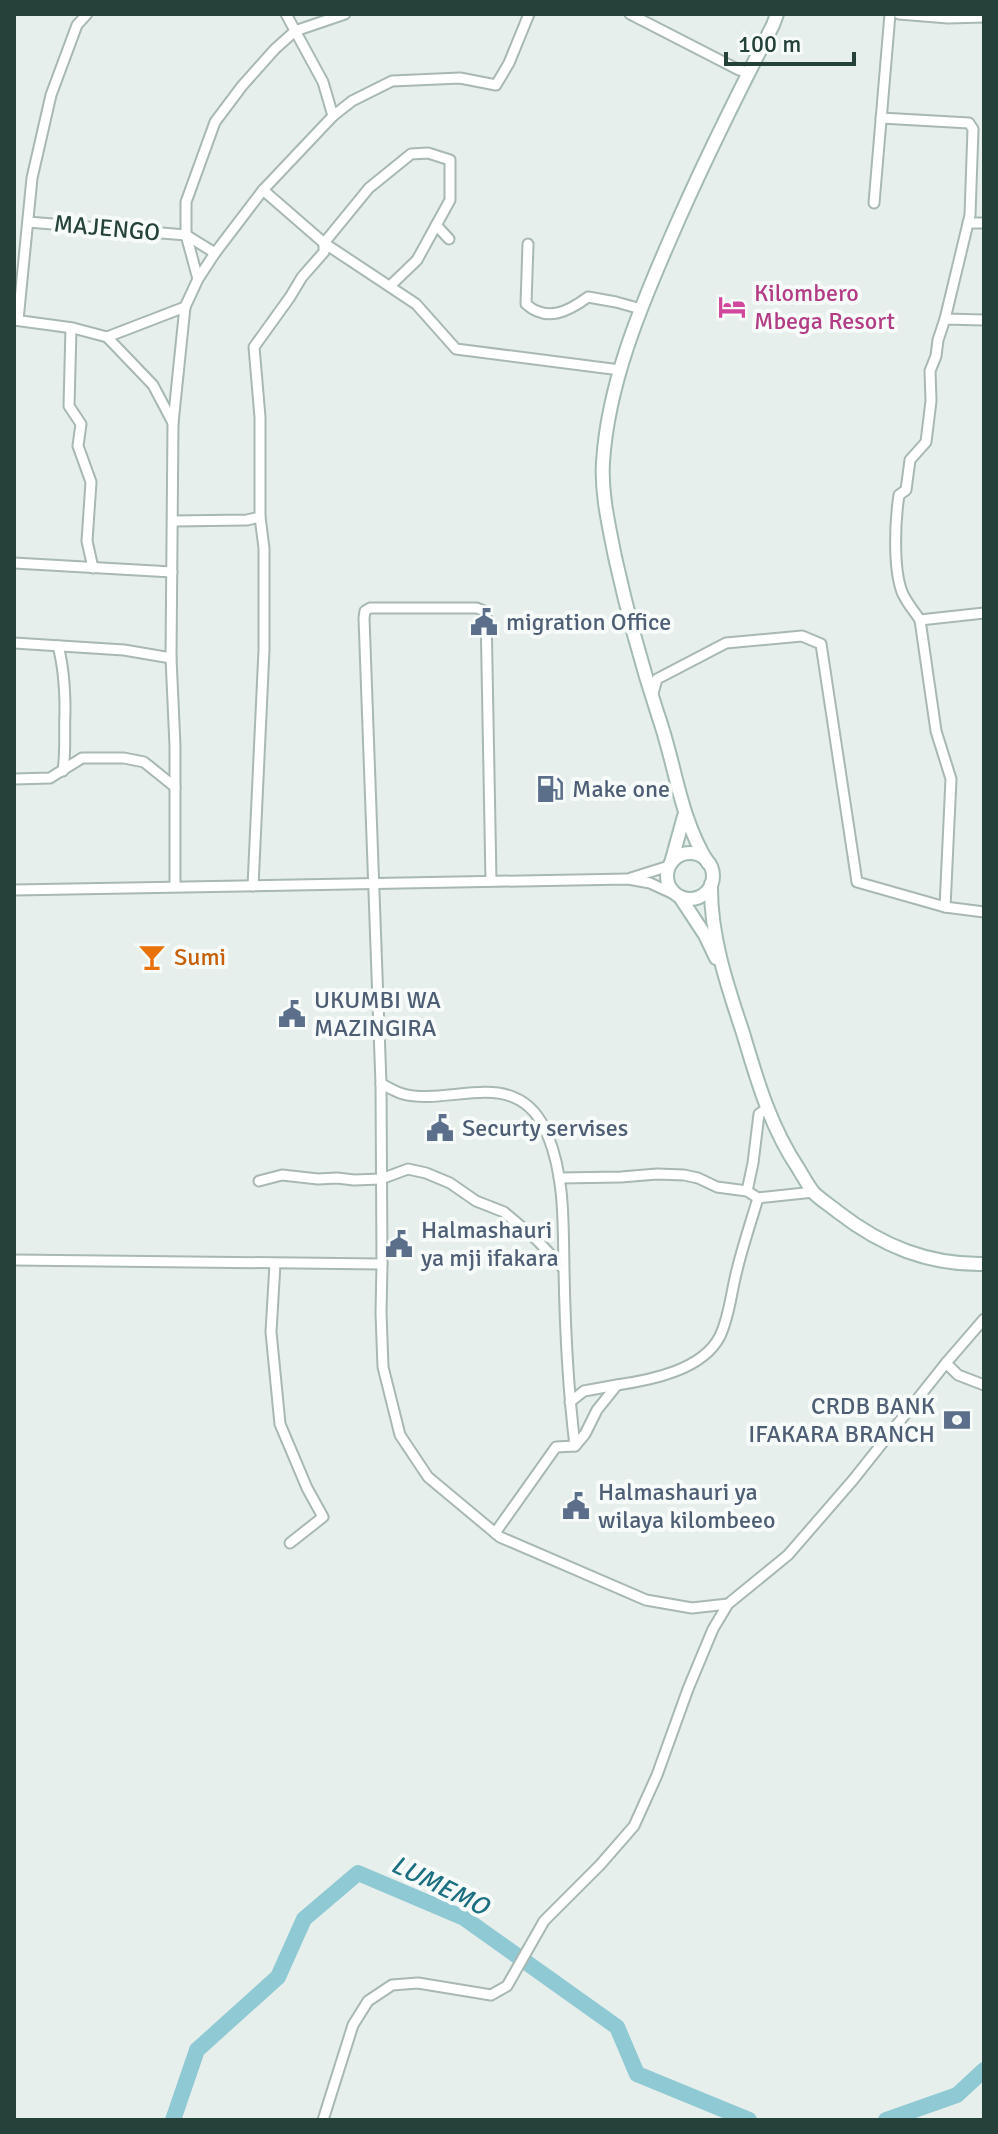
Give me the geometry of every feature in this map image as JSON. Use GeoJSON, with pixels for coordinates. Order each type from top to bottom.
{"type":"FeatureCollection","features":[{"type":"Feature","properties":{"kind":"main road"},"geometry":{"type":"LineString","coordinates":[[777,14],[690,194],[641,309],[620,370],[607,424],[603,464],[606,517],[628,613],[665,734],[684,813],[695,842],[712,871],[710,905],[726,979],[766,1109],[786,1149],[814,1192],[865,1232],[913,1255],[984,1264]]}},
{"type":"Feature","properties":{"kind":"main road"},"geometry":{"type":"LineString","coordinates":[[684,813],[667,879],[705,935],[726,979]]}},
{"type":"Feature","properties":{"kind":"main road"},"geometry":{"type":"LineString","coordinates":[[670,865],[687,854],[701,857],[708,863]]}},
{"type":"Feature","properties":{"kind":"main road"},"geometry":{"type":"LineString","coordinates":[[678,896],[691,899],[701,896],[711,884]]}},
{"type":"Feature","properties":{"kind":"street"},"geometry":{"type":"LineString","coordinates":[[87,14],[77,25],[51,95],[32,178],[16,320],[107,337],[153,385],[173,423]]}},
{"type":"Feature","properties":{"kind":"street"},"geometry":{"type":"LineString","coordinates":[[286,14],[323,82],[333,116]]}},
{"type":"Feature","properties":{"kind":"street"},"geometry":{"type":"LineString","coordinates":[[295,31],[345,14]]}},
{"type":"Feature","properties":{"kind":"street"},"geometry":{"type":"LineString","coordinates":[[630,14],[748,72]]}},
{"type":"Feature","properties":{"kind":"street"},"geometry":{"type":"LineString","coordinates":[[874,203],[890,14]]}},
{"type":"Feature","properties":{"kind":"street"},"geometry":{"type":"LineString","coordinates":[[899,14],[984,17]]}},
{"type":"Feature","properties":{"kind":"street"},"geometry":{"type":"LineString","coordinates":[[175,886],[171,488],[173,423],[185,307],[215,253],[263,190],[333,116],[352,101],[392,81],[460,78],[496,85],[509,63],[525,15]]}},
{"type":"Feature","properties":{"kind":"street","name":"MAJENGO"},"geometry":{"type":"LineString","coordinates":[[198,279],[186,235],[186,202],[215,122],[242,86],[295,31]]}},
{"type":"Feature","properties":{"kind":"street"},"geometry":{"type":"LineString","coordinates":[[881,118],[969,123],[973,129],[968,223],[930,371],[931,401],[926,442],[910,460],[906,490],[899,495],[896,517],[897,565],[902,593],[920,620],[936,731],[951,779],[945,907]]}},
{"type":"Feature","properties":{"kind":"street"},"geometry":{"type":"LineString","coordinates":[[253,886],[264,650],[260,417],[254,347],[302,277],[324,252],[324,243],[369,188],[411,154],[428,153],[450,160],[450,200],[417,260],[390,286]]}},
{"type":"Feature","properties":{"kind":"street"},"geometry":{"type":"LineString","coordinates":[[263,190],[324,243],[416,304],[456,349],[620,370]]}},
{"type":"Feature","properties":{"kind":"street","name":"MAJENGO"},"geometry":{"type":"LineString","coordinates":[[28,222],[186,235],[215,253]]}},
{"type":"Feature","properties":{"kind":"street"},"geometry":{"type":"LineString","coordinates":[[968,223],[984,223]]}},
{"type":"Feature","properties":{"kind":"street"},"geometry":{"type":"LineString","coordinates":[[436,225],[449,239]]}},
{"type":"Feature","properties":{"kind":"street"},"geometry":{"type":"LineString","coordinates":[[528,244],[526,304],[535,313],[568,311],[588,297],[641,309]]}},
{"type":"Feature","properties":{"kind":"street"},"geometry":{"type":"LineString","coordinates":[[107,337],[185,307]]}},
{"type":"Feature","properties":{"kind":"street"},"geometry":{"type":"LineString","coordinates":[[945,319],[984,320]]}},
{"type":"Feature","properties":{"kind":"street"},"geometry":{"type":"LineString","coordinates":[[71,328],[69,406],[81,424],[78,446],[91,482],[87,541],[93,568]]}},
{"type":"Feature","properties":{"kind":"street"},"geometry":{"type":"LineString","coordinates":[[173,521],[260,517]]}},
{"type":"Feature","properties":{"kind":"street"},"geometry":{"type":"LineString","coordinates":[[14,563],[172,572]]}},
{"type":"Feature","properties":{"kind":"street"},"geometry":{"type":"LineString","coordinates":[[491,881],[486,612],[477,608],[370,608],[365,611],[364,618],[381,1084],[381,1313],[383,1367],[400,1435],[428,1477],[495,1533],[604,1584],[646,1600],[692,1608],[728,1604]]}},
{"type":"Feature","properties":{"kind":"street"},"geometry":{"type":"LineString","coordinates":[[920,620],[984,613]]}},
{"type":"Feature","properties":{"kind":"street"},"geometry":{"type":"LineString","coordinates":[[652,697],[657,679],[726,643],[802,636],[821,644],[857,882],[945,907],[984,912]]}},
{"type":"Feature","properties":{"kind":"street"},"geometry":{"type":"LineString","coordinates":[[14,643],[124,650],[171,658]]}},
{"type":"Feature","properties":{"kind":"street"},"geometry":{"type":"LineString","coordinates":[[58,646],[66,690],[63,771]]}},
{"type":"Feature","properties":{"kind":"street"},"geometry":{"type":"LineString","coordinates":[[66,753],[78,761]]}},
{"type":"Feature","properties":{"kind":"street"},"geometry":{"type":"LineString","coordinates":[[14,779],[50,778],[82,758],[124,758],[144,762],[175,787]]}},
{"type":"Feature","properties":{"kind":"street"},"geometry":{"type":"LineString","coordinates":[[628,879],[670,865]]}},
{"type":"Feature","properties":{"kind":"street"},"geometry":{"type":"LineString","coordinates":[[14,890],[628,879],[650,883],[678,896]]}},
{"type":"Feature","properties":{"kind":"street"},"geometry":{"type":"LineString","coordinates":[[381,1084],[402,1094],[423,1096],[495,1093],[511,1096],[531,1107],[540,1119],[549,1138],[559,1178],[575,1446]]}},
{"type":"Feature","properties":{"kind":"street"},"geometry":{"type":"LineString","coordinates":[[747,1191],[759,1114],[766,1109]]}},
{"type":"Feature","properties":{"kind":"street"},"geometry":{"type":"LineString","coordinates":[[259,1181],[282,1175],[318,1179],[381,1179],[408,1169],[426,1173],[450,1183],[476,1201],[504,1212],[564,1268]]}},
{"type":"Feature","properties":{"kind":"street"},"geometry":{"type":"LineString","coordinates":[[559,1178],[684,1175],[717,1187],[747,1191],[758,1198],[814,1192]]}},
{"type":"Feature","properties":{"kind":"street"},"geometry":{"type":"LineString","coordinates":[[570,1402],[584,1391],[663,1376],[701,1358],[719,1338],[729,1311],[736,1272],[758,1198]]}},
{"type":"Feature","properties":{"kind":"street"},"geometry":{"type":"LineString","coordinates":[[14,1260],[382,1264]]}},
{"type":"Feature","properties":{"kind":"street"},"geometry":{"type":"LineString","coordinates":[[275,1264],[271,1332],[280,1424],[323,1517],[290,1543]]}},
{"type":"Feature","properties":{"kind":"street"},"geometry":{"type":"LineString","coordinates":[[323,2120],[353,2025],[368,2001],[392,1985],[418,1983],[491,1995],[507,1986],[544,1921],[634,1826],[713,1629],[728,1604],[788,1555],[984,1319]]}},
{"type":"Feature","properties":{"kind":"street"},"geometry":{"type":"LineString","coordinates":[[946,1363],[958,1375],[984,1385]]}},
{"type":"Feature","properties":{"kind":"street"},"geometry":{"type":"LineString","coordinates":[[495,1533],[556,1447],[575,1446],[617,1385]]}},
{"type":"Feature","properties":{"kind":"waterway","name":"LUMEMO"},"geometry":{"type":"LineString","coordinates":[[173,2120],[197,2050],[278,1977],[304,1919],[358,1873],[464,1918],[617,2027],[637,2074],[749,2120]]}},
{"type":"Feature","properties":{"kind":"waterway","name":"LUMEMO"},"geometry":{"type":"LineString","coordinates":[[886,2120],[957,2095],[984,2070]]}},
{"type":"Feature","properties":{"kind":"place","name":"Kilombero Mbega Resort"},"geometry":{"type":"Point","coordinates":[732,307]}},
{"type":"Feature","properties":{"kind":"place","name":"migration Office"},"geometry":{"type":"Point","coordinates":[484,622]}},
{"type":"Feature","properties":{"kind":"place","name":"Make one"},"geometry":{"type":"Point","coordinates":[550,789]}},
{"type":"Feature","properties":{"kind":"place","name":"Sumi"},"geometry":{"type":"Point","coordinates":[152,957]}},
{"type":"Feature","properties":{"kind":"place","name":"UKUMBI WA MAZINGIRA"},"geometry":{"type":"Point","coordinates":[292,1014]}},
{"type":"Feature","properties":{"kind":"place","name":"Securty servises"},"geometry":{"type":"Point","coordinates":[440,1128]}},
{"type":"Feature","properties":{"kind":"place","name":"Halmashauri ya mji ifakara"},"geometry":{"type":"Point","coordinates":[399,1244]}},
{"type":"Feature","properties":{"kind":"place","name":"CRDB BANK IFAKARA BRANCH"},"geometry":{"type":"Point","coordinates":[957,1420]}},
{"type":"Feature","properties":{"kind":"place","name":"Halmashauri ya wilaya kilombeeo"},"geometry":{"type":"Point","coordinates":[576,1506]}}]}
